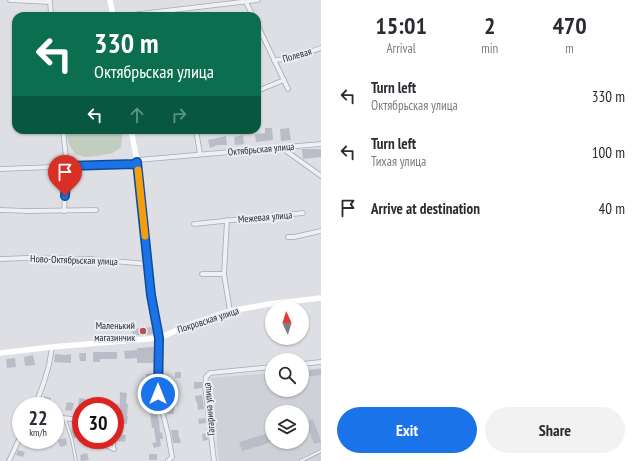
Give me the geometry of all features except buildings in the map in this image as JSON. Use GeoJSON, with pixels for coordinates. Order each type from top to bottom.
{"type":"FeatureCollection","features":[{"type":"Feature","properties":{"kind":"street"},"geometry":{"type":"LineString","coordinates":[[10,0],[50,1],[51,12]]}},
{"type":"Feature","properties":{"kind":"street"},"geometry":{"type":"LineString","coordinates":[[110,0],[112,12]]}},
{"type":"Feature","properties":{"kind":"street"},"geometry":{"type":"LineString","coordinates":[[165,12],[258,0]]}},
{"type":"Feature","properties":{"kind":"street"},"geometry":{"type":"LineString","coordinates":[[246,1],[251,12]]}},
{"type":"Feature","properties":{"kind":"street","name":"Полевая"},"geometry":{"type":"LineString","coordinates":[[261,32],[288,89]]}},
{"type":"Feature","properties":{"kind":"street","name":"Полевая"},"geometry":{"type":"LineString","coordinates":[[274,60],[289,59],[321,48]]}},
{"type":"Feature","properties":{"kind":"street"},"geometry":{"type":"LineString","coordinates":[[261,89],[284,80]]}},
{"type":"Feature","properties":{"kind":"street"},"geometry":{"type":"LineString","coordinates":[[63,134],[67,166],[64,211]]}},
{"type":"Feature","properties":{"kind":"street"},"geometry":{"type":"LineString","coordinates":[[133,134],[151,295],[159,338],[158,394],[168,434],[172,459],[168,461]]}},
{"type":"Feature","properties":{"kind":"street"},"geometry":{"type":"LineString","coordinates":[[197,134],[200,154]]}},
{"type":"Feature","properties":{"kind":"street","name":"Октябрьская улица"},"geometry":{"type":"LineString","coordinates":[[0,169],[134,164],[138,160],[321,144]]}},
{"type":"Feature","properties":{"kind":"street"},"geometry":{"type":"LineString","coordinates":[[281,148],[321,176]]}},
{"type":"Feature","properties":{"kind":"street"},"geometry":{"type":"LineString","coordinates":[[0,210],[96,210]]}},
{"type":"Feature","properties":{"kind":"street","name":"Межевая улица"},"geometry":{"type":"LineString","coordinates":[[194,224],[303,213]]}},
{"type":"Feature","properties":{"kind":"street","name":"Межевая улица"},"geometry":{"type":"LineString","coordinates":[[227,220],[224,274],[230,311]]}},
{"type":"Feature","properties":{"kind":"street"},"geometry":{"type":"LineString","coordinates":[[288,237],[321,231]]}},
{"type":"Feature","properties":{"kind":"street","name":"Ново-Октябрьская улица"},"geometry":{"type":"LineString","coordinates":[[0,259],[89,259],[148,264]]}},
{"type":"Feature","properties":{"kind":"street"},"geometry":{"type":"LineString","coordinates":[[202,274],[224,274]]}},
{"type":"Feature","properties":{"kind":"street","name":"Покровская улица"},"geometry":{"type":"LineString","coordinates":[[0,353],[159,338],[191,324],[230,311],[269,304],[321,298]]}},
{"type":"Feature","properties":{"kind":"street"},"geometry":{"type":"LineString","coordinates":[[38,397],[49,365],[52,347]]}},
{"type":"Feature","properties":{"kind":"street"},"geometry":{"type":"LineString","coordinates":[[309,363],[321,362]]}},
{"type":"Feature","properties":{"kind":"street","name":"Гагарина улица"},"geometry":{"type":"LineString","coordinates":[[214,461],[205,386],[206,377],[210,373],[265,368]]}},
{"type":"Feature","properties":{"kind":"street"},"geometry":{"type":"LineString","coordinates":[[64,418],[72,419]]}},
{"type":"Feature","properties":{"kind":"street"},"geometry":{"type":"LineString","coordinates":[[8,461],[14,449]]}},
{"type":"Feature","properties":{"kind":"lane"},"geometry":{"type":"LineString","coordinates":[[64,418],[72,440],[76,461]]}},
{"type":"Feature","properties":{"kind":"lane"},"geometry":{"type":"LineString","coordinates":[[301,461],[321,451]]}},
{"type":"Feature","properties":{"kind":"shaded area"},"geometry":{"type":"Polygon","coordinates":[[[321,368],[321,461],[219,461],[210,378],[265,374],[265,397],[309,397],[309,369],[321,368]]]}},
{"type":"Feature","properties":{"kind":"green space"},"geometry":{"type":"Polygon","coordinates":[[[67,134],[122,134],[121,147],[113,153],[85,157],[75,154],[69,144],[67,134]]]}},
{"type":"Feature","properties":{"kind":"slow traffic"},"geometry":{"type":"LineString","coordinates":[[138,170],[145,236]]}},
{"type":"Feature","properties":{"kind":"place","name":"Маленький магазинчик"},"geometry":{"type":"Point","coordinates":[143,331]}},
{"type":"Feature","properties":{"kind":"route"},"geometry":{"type":"LineString","coordinates":[[65,196],[67,166],[134,164],[137,162],[151,295],[159,338],[158,394]]}}]}
